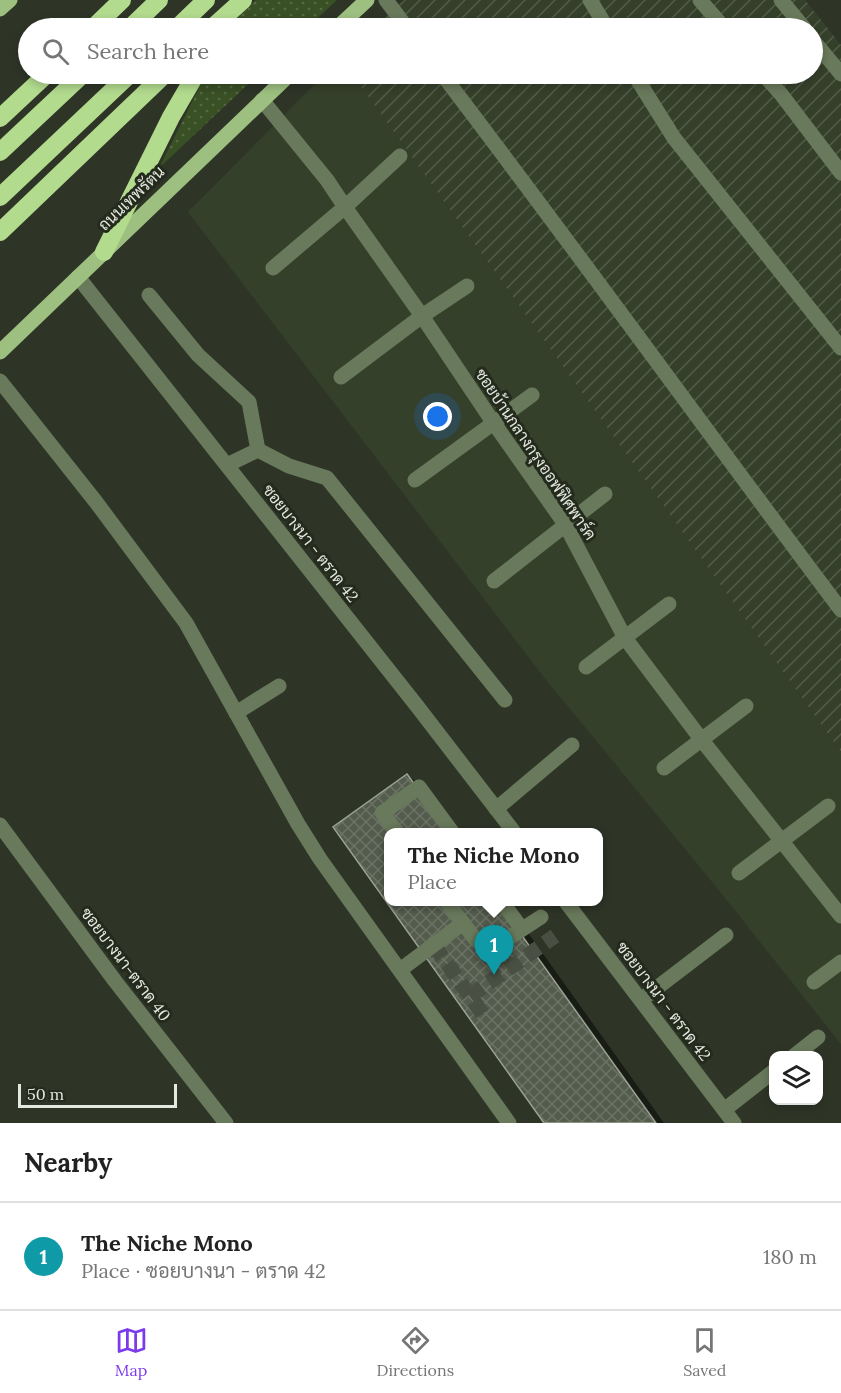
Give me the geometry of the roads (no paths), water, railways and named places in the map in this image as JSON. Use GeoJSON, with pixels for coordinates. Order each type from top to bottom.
{"type":"FeatureCollection","features":[{"type":"Feature","properties":{"kind":"highway"},"geometry":{"type":"LineString","coordinates":[[103,18],[122,0]]}},
{"type":"Feature","properties":{"kind":"highway"},"geometry":{"type":"LineString","coordinates":[[140,18],[159,0]]}},
{"type":"Feature","properties":{"kind":"highway"},"geometry":{"type":"LineString","coordinates":[[187,18],[206,0]]}},
{"type":"Feature","properties":{"kind":"highway"},"geometry":{"type":"LineString","coordinates":[[223,18],[239,3]]}},
{"type":"Feature","properties":{"kind":"highway"},"geometry":{"type":"LineString","coordinates":[[229,18],[239,3]]}},
{"type":"Feature","properties":{"kind":"highway"},"geometry":{"type":"LineString","coordinates":[[0,118],[36,84]]}},
{"type":"Feature","properties":{"kind":"highway"},"geometry":{"type":"LineString","coordinates":[[0,152],[72,84]]}},
{"type":"Feature","properties":{"kind":"highway"},"geometry":{"type":"LineString","coordinates":[[0,196],[119,84]]}},
{"type":"Feature","properties":{"kind":"highway"},"geometry":{"type":"LineString","coordinates":[[0,231],[154,84]]}},
{"type":"Feature","properties":{"kind":"highway"},"geometry":{"type":"LineString","coordinates":[[104,252],[171,117],[190,84]]}},
{"type":"Feature","properties":{"kind":"main road"},"geometry":{"type":"LineString","coordinates":[[348,18],[367,0]]}},
{"type":"Feature","properties":{"kind":"main road","name":"ถนนเทพรัตน"},"geometry":{"type":"LineString","coordinates":[[0,352],[279,84]]}},
{"type":"Feature","properties":{"kind":"street"},"geometry":{"type":"LineString","coordinates":[[386,0],[400,18]]}},
{"type":"Feature","properties":{"kind":"street"},"geometry":{"type":"LineString","coordinates":[[590,0],[601,18]]}},
{"type":"Feature","properties":{"kind":"street"},"geometry":{"type":"LineString","coordinates":[[700,0],[715,18]]}},
{"type":"Feature","properties":{"kind":"street"},"geometry":{"type":"LineString","coordinates":[[781,0],[796,18]]}},
{"type":"Feature","properties":{"kind":"street"},"geometry":{"type":"LineString","coordinates":[[823,52],[841,74]]}},
{"type":"Feature","properties":{"kind":"street"},"geometry":{"type":"LineString","coordinates":[[449,84],[841,610]]}},
{"type":"Feature","properties":{"kind":"street"},"geometry":{"type":"LineString","coordinates":[[640,84],[674,138],[841,348]]}},
{"type":"Feature","properties":{"kind":"street"},"geometry":{"type":"LineString","coordinates":[[772,84],[841,174]]}},
{"type":"Feature","properties":{"kind":"street","name":"ซอยบ้านกลางกรุงออฟฟิศพาร์ค"},"geometry":{"type":"LineString","coordinates":[[262,100],[327,180],[565,524],[625,638],[701,739],[841,916]]}},
{"type":"Feature","properties":{"kind":"street"},"geometry":{"type":"LineString","coordinates":[[273,268],[345,207],[400,156]]}},
{"type":"Feature","properties":{"kind":"street","name":"ซอยบางนา - ตราด 42"},"geometry":{"type":"LineString","coordinates":[[78,277],[511,828]]}},
{"type":"Feature","properties":{"kind":"street"},"geometry":{"type":"LineString","coordinates":[[341,377],[422,315],[467,286]]}},
{"type":"Feature","properties":{"kind":"street"},"geometry":{"type":"LineString","coordinates":[[149,295],[198,355],[249,402],[258,450]]}},
{"type":"Feature","properties":{"kind":"street"},"geometry":{"type":"LineString","coordinates":[[0,381],[96,502],[180,615],[320,859],[509,1123]]}},
{"type":"Feature","properties":{"kind":"street"},"geometry":{"type":"LineString","coordinates":[[415,480],[532,395]]}},
{"type":"Feature","properties":{"kind":"street"},"geometry":{"type":"LineString","coordinates":[[227,465],[258,450]]}},
{"type":"Feature","properties":{"kind":"street"},"geometry":{"type":"LineString","coordinates":[[258,450],[289,466],[327,478],[505,700]]}},
{"type":"Feature","properties":{"kind":"street"},"geometry":{"type":"LineString","coordinates":[[494,581],[605,494]]}},
{"type":"Feature","properties":{"kind":"street"},"geometry":{"type":"LineString","coordinates":[[586,667],[669,604]]}},
{"type":"Feature","properties":{"kind":"street"},"geometry":{"type":"LineString","coordinates":[[236,713],[279,686]]}},
{"type":"Feature","properties":{"kind":"street"},"geometry":{"type":"LineString","coordinates":[[664,768],[746,706]]}},
{"type":"Feature","properties":{"kind":"street"},"geometry":{"type":"LineString","coordinates":[[496,809],[572,745]]}},
{"type":"Feature","properties":{"kind":"street"},"geometry":{"type":"LineString","coordinates":[[394,828],[382,813],[419,787],[449,828]]}},
{"type":"Feature","properties":{"kind":"street"},"geometry":{"type":"LineString","coordinates":[[739,873],[828,806]]}},
{"type":"Feature","properties":{"kind":"street","name":"ซอยบางนา-ตราด 40"},"geometry":{"type":"LineString","coordinates":[[0,825],[115,981],[226,1123]]}},
{"type":"Feature","properties":{"kind":"street"},"geometry":{"type":"LineString","coordinates":[[450,906],[476,940],[489,946],[501,943],[541,917]]}},
{"type":"Feature","properties":{"kind":"street"},"geometry":{"type":"LineString","coordinates":[[505,906],[522,929]]}},
{"type":"Feature","properties":{"kind":"street","name":"ซอยบางนา - ตราด 42"},"geometry":{"type":"LineString","coordinates":[[569,906],[734,1123]]}},
{"type":"Feature","properties":{"kind":"street"},"geometry":{"type":"LineString","coordinates":[[399,970],[463,923]]}},
{"type":"Feature","properties":{"kind":"street"},"geometry":{"type":"LineString","coordinates":[[640,1000],[726,935]]}},
{"type":"Feature","properties":{"kind":"street"},"geometry":{"type":"LineString","coordinates":[[814,982],[841,962]]}},
{"type":"Feature","properties":{"kind":"street"},"geometry":{"type":"LineString","coordinates":[[800,1051],[818,1037]]}},
{"type":"Feature","properties":{"kind":"street"},"geometry":{"type":"LineString","coordinates":[[724,1110],[769,1075]]}},
{"type":"Feature","properties":{"kind":"tunnel"},"geometry":{"type":"LineString","coordinates":[[470,996],[555,936]]}},
{"type":"Feature","properties":{"kind":"tunnel"},"geometry":{"type":"LineString","coordinates":[[434,945],[486,1019]]}},
{"type":"Feature","properties":{"kind":"place","name":"The Niche Mono"},"geometry":{"type":"Point","coordinates":[494,975]}}]}
